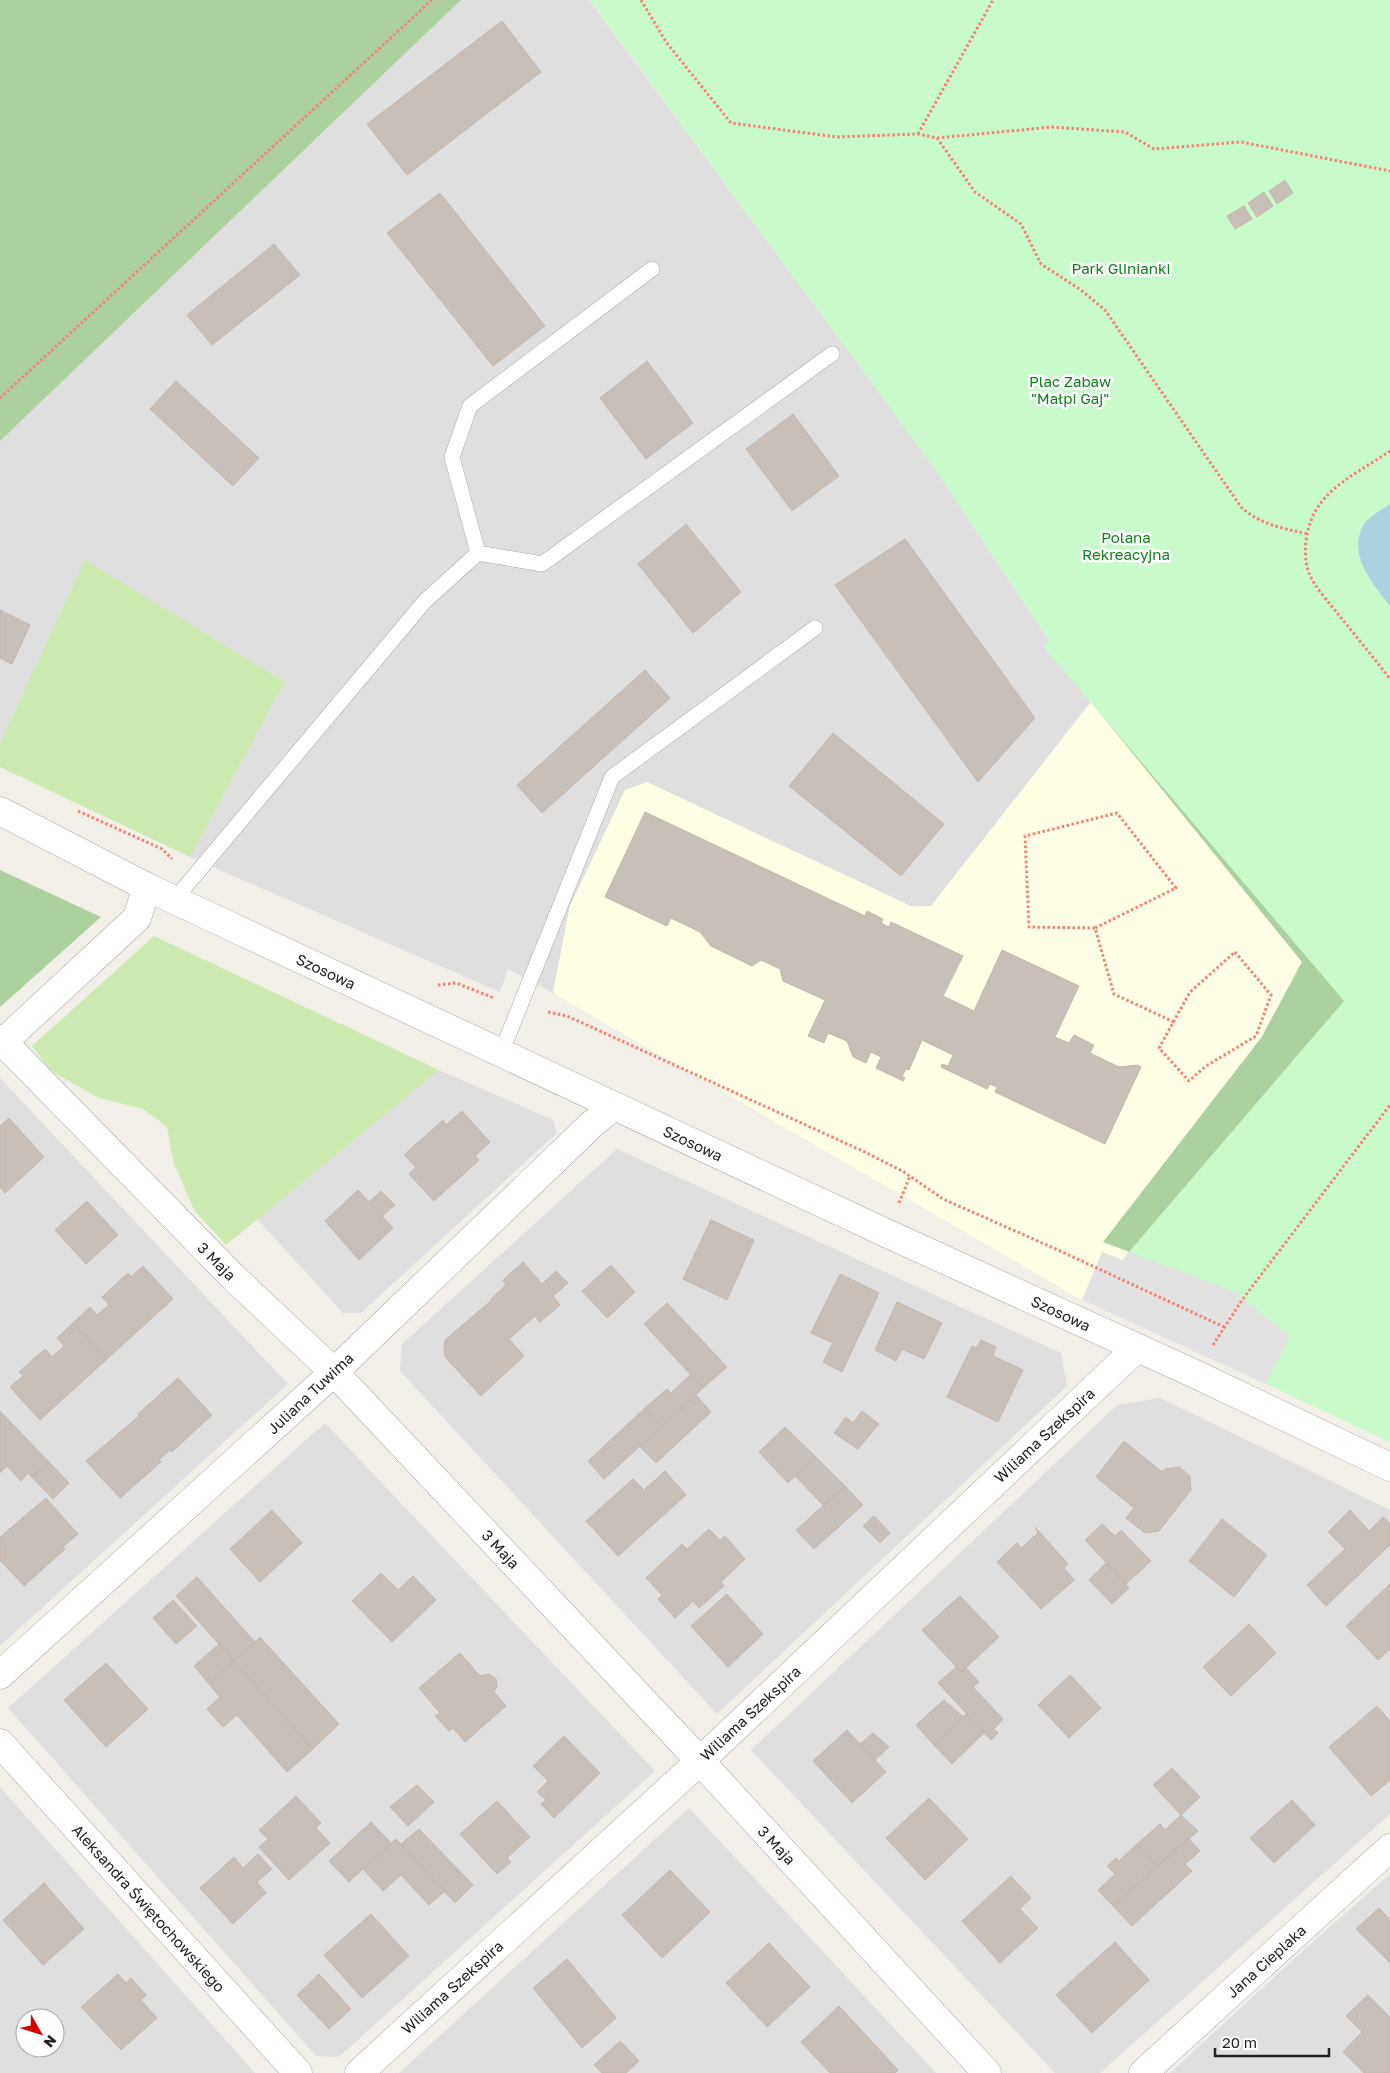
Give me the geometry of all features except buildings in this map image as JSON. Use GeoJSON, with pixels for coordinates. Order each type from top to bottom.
{"type":"FeatureCollection","features":[{"type":"Feature","properties":{"kind":"street","name":"Szosowa"},"geometry":{"type":"LineString","coordinates":[[0,811],[174,900],[614,1106],[1196,1374],[1390,1467]]}},
{"type":"Feature","properties":{"kind":"street"},"geometry":{"type":"LineString","coordinates":[[1,1042],[136,918],[147,887]]}},
{"type":"Feature","properties":{"kind":"street","name":"3 Maja"},"geometry":{"type":"LineString","coordinates":[[1,1042],[232,1276],[334,1372],[700,1761],[987,2073]]}},
{"type":"Feature","properties":{"kind":"street","name":"Juliana Tuwima"},"geometry":{"type":"LineString","coordinates":[[0,1675],[334,1372],[584,1132],[614,1106]]}},
{"type":"Feature","properties":{"kind":"street","name":"Wiliama Szekspira"},"geometry":{"type":"LineString","coordinates":[[359,2073],[700,1761],[1137,1348]]}},
{"type":"Feature","properties":{"kind":"street","name":"Aleksandra Świętochowskiego"},"geometry":{"type":"LineString","coordinates":[[0,1743],[298,2073]]}},
{"type":"Feature","properties":{"kind":"street","name":"Jana Cieplaka"},"geometry":{"type":"LineString","coordinates":[[1142,2073],[1390,1848]]}},
{"type":"Feature","properties":{"kind":"lane"},"geometry":{"type":"LineString","coordinates":[[478,553],[452,457],[470,406],[652,269]]}},
{"type":"Feature","properties":{"kind":"lane"},"geometry":{"type":"LineString","coordinates":[[478,553],[542,564],[832,354]]}},
{"type":"Feature","properties":{"kind":"lane"},"geometry":{"type":"LineString","coordinates":[[174,900],[425,601],[478,553]]}},
{"type":"Feature","properties":{"kind":"lane"},"geometry":{"type":"LineString","coordinates":[[501,1053],[612,776],[815,628]]}},
{"type":"Feature","properties":{"kind":"path"},"geometry":{"type":"LineString","coordinates":[[0,398],[432,0]]}},
{"type":"Feature","properties":{"kind":"path"},"geometry":{"type":"LineString","coordinates":[[641,0],[666,42],[731,123],[838,137],[918,134],[937,138],[1052,127],[1125,132],[1154,149],[1241,142],[1390,171]]}},
{"type":"Feature","properties":{"kind":"path"},"geometry":{"type":"LineString","coordinates":[[918,134],[993,0]]}},
{"type":"Feature","properties":{"kind":"path"},"geometry":{"type":"LineString","coordinates":[[937,138],[975,192],[1021,224],[1041,264],[1081,290],[1105,310],[1241,507],[1254,518],[1267,525],[1308,534]]}},
{"type":"Feature","properties":{"kind":"path"},"geometry":{"type":"LineString","coordinates":[[1390,451],[1335,489],[1321,503],[1313,516],[1308,534],[1306,558],[1309,573],[1319,590],[1390,679]]}},
{"type":"Feature","properties":{"kind":"path"},"geometry":{"type":"LineString","coordinates":[[1117,813],[1176,888],[1095,928],[1029,927],[1025,836],[1117,813]]}},
{"type":"Feature","properties":{"kind":"path"},"geometry":{"type":"LineString","coordinates":[[1095,928],[1114,994],[1174,1022]]}},
{"type":"Feature","properties":{"kind":"path"},"geometry":{"type":"LineString","coordinates":[[1235,952],[1271,995],[1256,1036],[1206,1066],[1188,1081],[1159,1048],[1174,1022],[1190,992],[1235,952]]}},
{"type":"Feature","properties":{"kind":"path"},"geometry":{"type":"LineString","coordinates":[[429,985],[456,983],[502,1002],[567,1016],[904,1172],[943,1199],[1224,1327]]}},
{"type":"Feature","properties":{"kind":"path"},"geometry":{"type":"LineString","coordinates":[[1196,1374],[1242,1300],[1390,1105]]}},
{"type":"Feature","properties":{"kind":"shaded area"},"geometry":{"type":"Polygon","coordinates":[[[461,0],[589,0],[931,463],[1049,641],[1043,646],[1091,702],[931,906],[570,906],[553,993],[508,969],[500,992],[190,857],[285,682],[85,561],[0,743],[0,441],[461,0]]]}},
{"type":"Feature","properties":{"kind":"shaded area"},"geometry":{"type":"Polygon","coordinates":[[[1091,702],[1344,1001],[1122,1261],[1102,1252],[1082,1300],[553,993],[570,906],[625,790],[647,782],[913,907],[931,906],[1091,702]]]}},
{"type":"Feature","properties":{"kind":"shaded area"},"geometry":{"type":"Polygon","coordinates":[[[439,1070],[553,1120],[557,1133],[361,1313],[343,1313],[257,1219],[439,1070]]]}},
{"type":"Feature","properties":{"kind":"shaded area"},"geometry":{"type":"Polygon","coordinates":[[[0,1078],[288,1384],[0,1646],[0,1078]]]}},
{"type":"Feature","properties":{"kind":"shaded area"},"geometry":{"type":"Polygon","coordinates":[[[617,1149],[1061,1353],[1067,1386],[717,1714],[400,1371],[402,1344],[617,1149]]]}},
{"type":"Feature","properties":{"kind":"shaded area"},"geometry":{"type":"Polygon","coordinates":[[[1102,1252],[1122,1260],[1130,1252],[1233,1291],[1290,1336],[1266,1384],[1082,1300],[1102,1252]]]}},
{"type":"Feature","properties":{"kind":"shaded area"},"geometry":{"type":"Polygon","coordinates":[[[1160,1398],[1390,1510],[1390,1814],[1100,2073],[1055,2073],[751,1750],[1117,1405],[1160,1398]]]}},
{"type":"Feature","properties":{"kind":"shaded area"},"geometry":{"type":"Polygon","coordinates":[[[325,1423],[655,1771],[339,2057],[316,2056],[8,1708],[325,1423]]]}},
{"type":"Feature","properties":{"kind":"shaded area"},"geometry":{"type":"Polygon","coordinates":[[[0,1787],[255,2073],[0,2073],[0,1787]]]}},
{"type":"Feature","properties":{"kind":"shaded area"},"geometry":{"type":"Polygon","coordinates":[[[689,1808],[936,2073],[399,2073],[689,1808]]]}},
{"type":"Feature","properties":{"kind":"shaded area"},"geometry":{"type":"Polygon","coordinates":[[[1390,1874],[1390,2073],[1170,2073],[1307,1947],[1390,1874]]]}},
{"type":"Feature","properties":{"kind":"green space"},"geometry":{"type":"Polygon","coordinates":[[[0,0],[461,0],[0,441],[0,0]]]}},
{"type":"Feature","properties":{"kind":"green space","name":"Park Glinianki"},"geometry":{"type":"Polygon","coordinates":[[[590,0],[1390,0],[1390,1442],[1200,1353],[1102,1252],[1122,1260],[1344,1001],[1043,646],[1049,640],[931,463],[590,0]]]}},
{"type":"Feature","properties":{"kind":"green space"},"geometry":{"type":"Polygon","coordinates":[[[85,560],[285,682],[190,857],[0,767],[0,743],[85,560]]]}},
{"type":"Feature","properties":{"kind":"green space"},"geometry":{"type":"Polygon","coordinates":[[[1134,663],[1390,1070],[1233,1291],[1103,1242],[1261,1038],[1302,962],[1091,702],[1134,663]]]}},
{"type":"Feature","properties":{"kind":"green space"},"geometry":{"type":"Polygon","coordinates":[[[0,870],[101,917],[0,1007],[0,870]]]}},
{"type":"Feature","properties":{"kind":"green space"},"geometry":{"type":"Polygon","coordinates":[[[154,936],[439,1070],[226,1245],[194,1210],[173,1161],[167,1127],[143,1109],[99,1098],[51,1071],[32,1046],[154,936]]]}},
{"type":"Feature","properties":{"kind":"water"},"geometry":{"type":"Polygon","coordinates":[[[1390,504],[1390,606],[1364,569],[1358,548],[1359,537],[1365,523],[1390,504]]]}},
{"type":"Feature","properties":{"kind":"park label","name":"Plac Zabaw \"Małpi Gaj\""},"geometry":{"type":"Point","coordinates":[1070,390]}},
{"type":"Feature","properties":{"kind":"park label","name":"Polana Rekreacyjna"},"geometry":{"type":"Point","coordinates":[1126,546]}}]}
